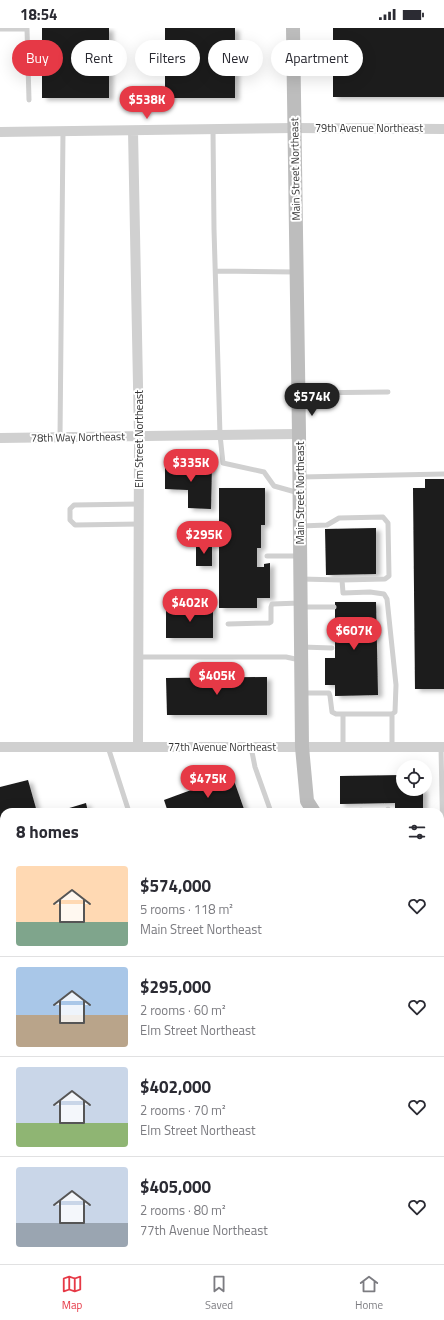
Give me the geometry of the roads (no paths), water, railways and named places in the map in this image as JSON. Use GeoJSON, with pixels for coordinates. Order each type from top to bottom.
{"type":"FeatureCollection","features":[{"type":"Feature","properties":{"kind":"street","name":"Main Street Northeast"},"geometry":{"type":"LineString","coordinates":[[293,28],[300,477],[302,747],[307,801],[311,808]]}},
{"type":"Feature","properties":{"kind":"street","name":"79th Avenue Northeast"},"geometry":{"type":"LineString","coordinates":[[0,132],[294,128],[444,128]]}},
{"type":"Feature","properties":{"kind":"street","name":"Elm Street Northeast"},"geometry":{"type":"LineString","coordinates":[[133,131],[139,436],[138,747]]}},
{"type":"Feature","properties":{"kind":"street","name":"78th Way Northeast"},"geometry":{"type":"LineString","coordinates":[[0,438],[299,434]]}},
{"type":"Feature","properties":{"kind":"street","name":"77th Avenue Northeast"},"geometry":{"type":"LineString","coordinates":[[0,747],[442,747]]}},
{"type":"Feature","properties":{"kind":"lane"},"geometry":{"type":"LineString","coordinates":[[0,29],[28,29],[29,100]]}},
{"type":"Feature","properties":{"kind":"lane"},"geometry":{"type":"LineString","coordinates":[[213,130],[220,435],[223,463],[264,472],[274,486],[300,493]]}},
{"type":"Feature","properties":{"kind":"lane"},"geometry":{"type":"LineString","coordinates":[[60,437],[63,131]]}},
{"type":"Feature","properties":{"kind":"lane"},"geometry":{"type":"LineString","coordinates":[[216,271],[296,272]]}},
{"type":"Feature","properties":{"kind":"lane"},"geometry":{"type":"LineString","coordinates":[[298,393],[388,392]]}},
{"type":"Feature","properties":{"kind":"lane"},"geometry":{"type":"LineString","coordinates":[[300,477],[444,474]]}},
{"type":"Feature","properties":{"kind":"lane"},"geometry":{"type":"LineString","coordinates":[[139,504],[74,505],[70,509],[70,520],[75,525],[139,524]]}},
{"type":"Feature","properties":{"kind":"lane"},"geometry":{"type":"LineString","coordinates":[[300,526],[327,525],[339,518],[383,518],[388,523],[389,576],[385,579],[300,579]]}},
{"type":"Feature","properties":{"kind":"lane"},"geometry":{"type":"LineString","coordinates":[[267,556],[300,556]]}},
{"type":"Feature","properties":{"kind":"lane"},"geometry":{"type":"LineString","coordinates":[[342,580],[343,593],[370,592],[384,594],[387,599],[396,685],[395,712],[392,714],[392,747]]}},
{"type":"Feature","properties":{"kind":"lane"},"geometry":{"type":"LineString","coordinates":[[228,624],[271,622],[272,604],[334,607]]}},
{"type":"Feature","properties":{"kind":"lane"},"geometry":{"type":"LineString","coordinates":[[139,656],[286,657],[332,648]]}},
{"type":"Feature","properties":{"kind":"lane"},"geometry":{"type":"LineString","coordinates":[[302,693],[329,693],[332,712],[336,714],[392,714]]}},
{"type":"Feature","properties":{"kind":"lane"},"geometry":{"type":"LineString","coordinates":[[343,714],[343,747]]}},
{"type":"Feature","properties":{"kind":"lane"},"geometry":{"type":"LineString","coordinates":[[108,747],[128,808]]}},
{"type":"Feature","properties":{"kind":"lane"},"geometry":{"type":"LineString","coordinates":[[251,747],[255,767],[269,808]]}},
{"type":"Feature","properties":{"kind":"lane"},"geometry":{"type":"LineString","coordinates":[[442,747],[442,808]]}}]}
